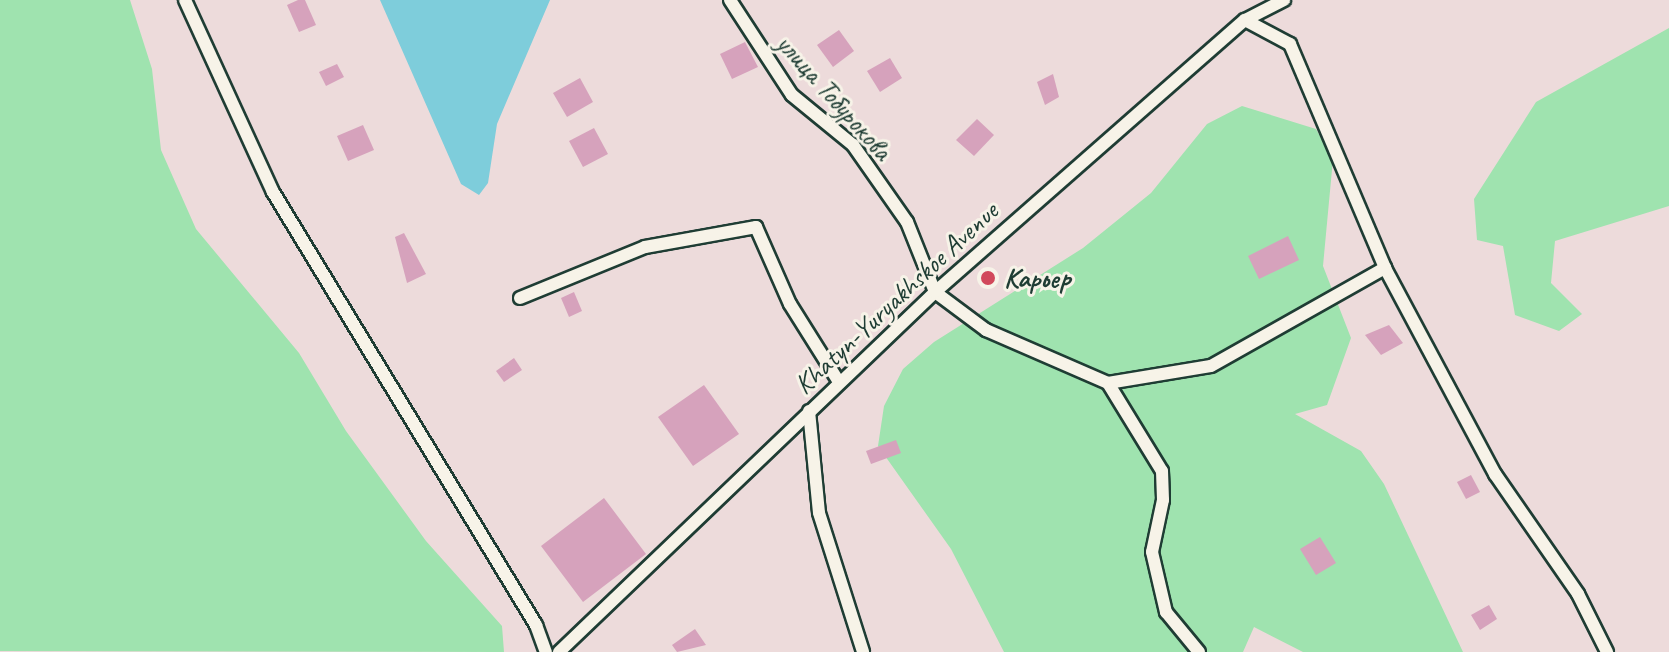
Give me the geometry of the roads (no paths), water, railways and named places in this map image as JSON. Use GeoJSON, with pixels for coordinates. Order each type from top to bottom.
{"type":"FeatureCollection","features":[{"type":"Feature","properties":{"kind":"street"},"geometry":{"type":"LineString","coordinates":[[185,0],[273,192],[536,625],[546,652]]}},
{"type":"Feature","properties":{"kind":"street","name":"улица Тобурокова"},"geometry":{"type":"LineString","coordinates":[[730,0],[792,95],[853,145],[907,222],[935,292]]}},
{"type":"Feature","properties":{"kind":"street","name":"Khatyn-Yuryakhskoe Avenue"},"geometry":{"type":"LineString","coordinates":[[559,652],[935,292],[1245,20],[1284,0]]}},
{"type":"Feature","properties":{"kind":"street"},"geometry":{"type":"LineString","coordinates":[[1245,20],[1290,44],[1385,268],[1495,474],[1578,594],[1607,652]]}},
{"type":"Feature","properties":{"kind":"street"},"geometry":{"type":"LineString","coordinates":[[520,298],[645,247],[756,227],[790,304],[839,382]]}},
{"type":"Feature","properties":{"kind":"street"},"geometry":{"type":"LineString","coordinates":[[935,292],[986,330],[1108,383],[1211,366],[1385,268]]}},
{"type":"Feature","properties":{"kind":"street"},"geometry":{"type":"LineString","coordinates":[[1108,383],[1162,471],[1163,500],[1152,552],[1166,612],[1199,652]]}},
{"type":"Feature","properties":{"kind":"street"},"geometry":{"type":"LineString","coordinates":[[809,411],[819,513],[863,652]]}},
{"type":"Feature","properties":{"kind":"water"},"geometry":{"type":"Polygon","coordinates":[[[380,0],[550,0],[497,124],[488,183],[479,195],[461,184],[380,0]]]}},
{"type":"Feature","properties":{"kind":"place","name":"Карьер"},"geometry":{"type":"Point","coordinates":[988,278]}}]}
